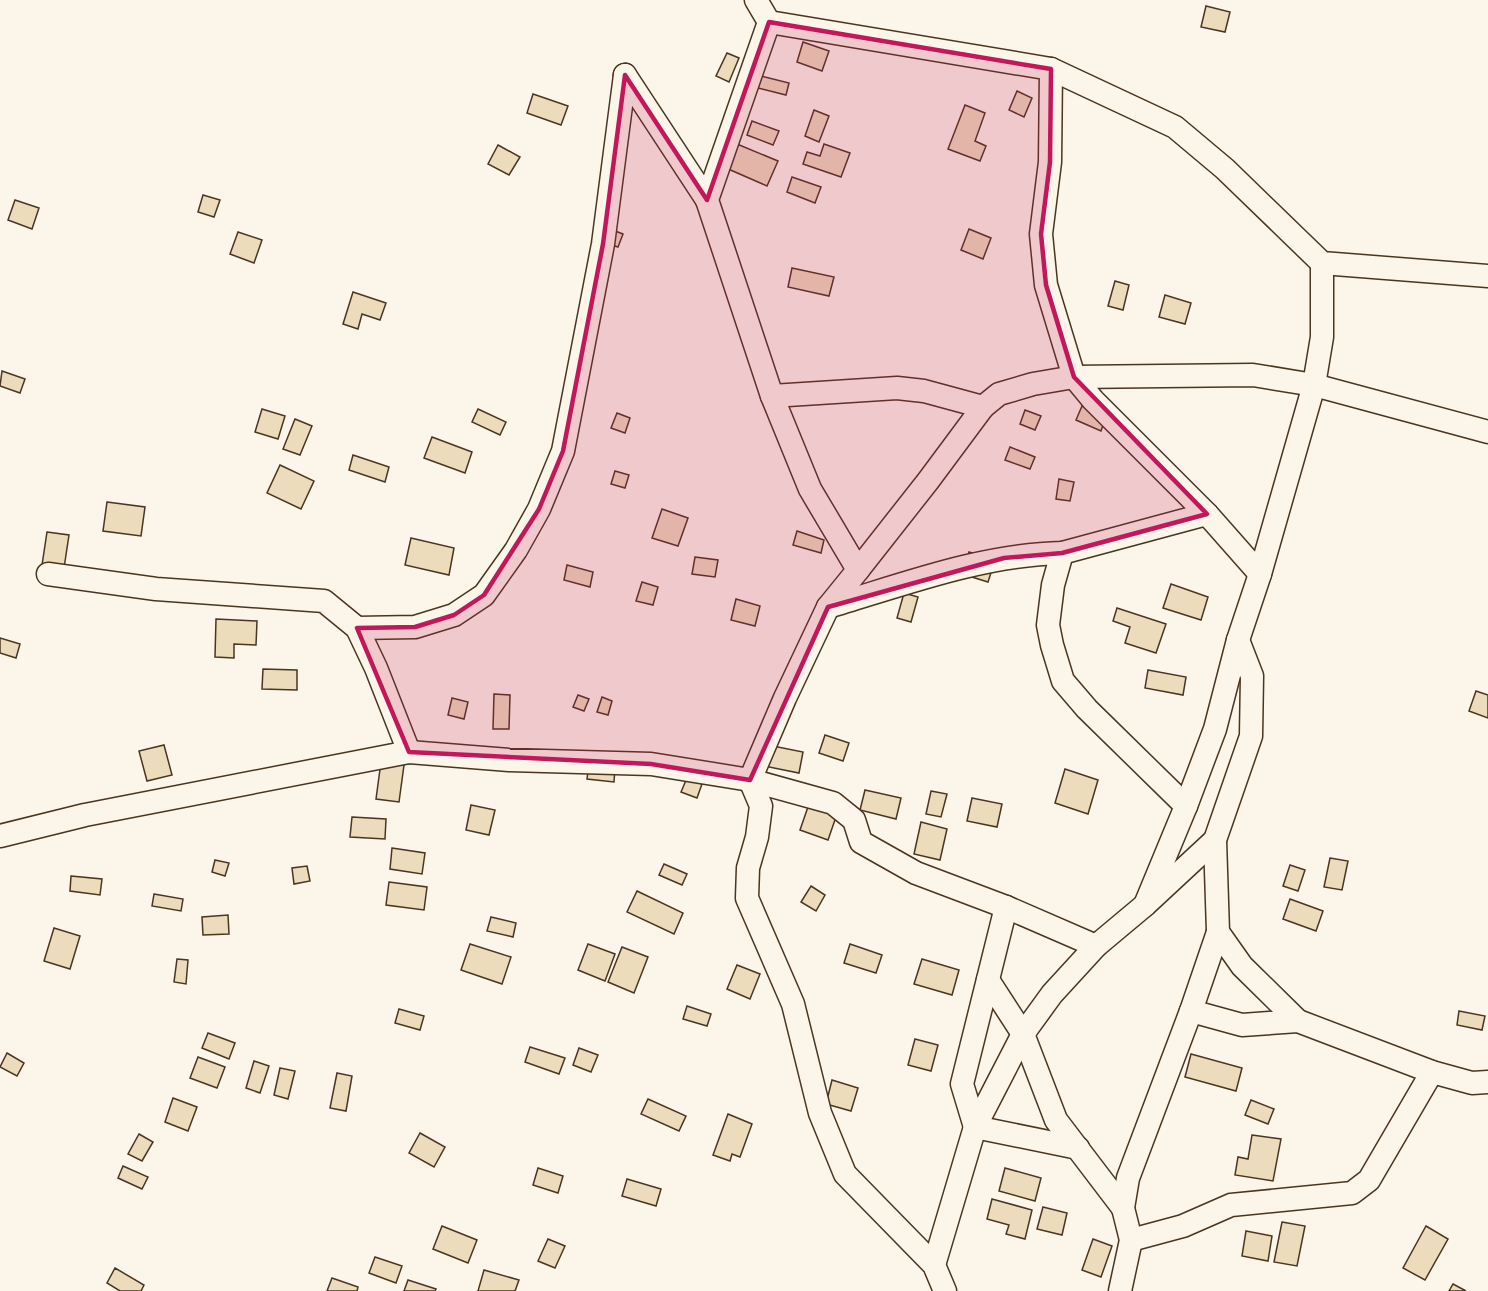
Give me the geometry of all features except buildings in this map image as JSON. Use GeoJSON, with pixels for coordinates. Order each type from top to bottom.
{"type":"FeatureCollection","features":[{"type":"Feature","properties":{"kind":"street"},"geometry":{"type":"LineString","coordinates":[[707,200],[769,22],[756,0]]}},
{"type":"Feature","properties":{"kind":"street"},"geometry":{"type":"LineString","coordinates":[[769,22],[1051,69],[1175,127],[1225,169],[1322,263],[1488,276]]}},
{"type":"Feature","properties":{"kind":"street"},"geometry":{"type":"LineString","coordinates":[[1051,69],[1050,162],[1041,234],[1046,285],[1074,377],[1093,400],[1207,514],[1260,574]]}},
{"type":"Feature","properties":{"kind":"street"},"geometry":{"type":"LineString","coordinates":[[357,628],[415,627],[454,615],[484,595],[516,550],[539,509],[563,451],[603,244],[625,75],[707,200],[772,396],[810,489],[858,570]]}},
{"type":"Feature","properties":{"kind":"street"},"geometry":{"type":"LineString","coordinates":[[1145,905],[1215,729],[1238,640],[1260,574],[1314,385],[1322,337],[1322,263]]}},
{"type":"Feature","properties":{"kind":"street"},"geometry":{"type":"LineString","coordinates":[[945,1291],[934,1265],[845,1174],[820,1113],[793,1004],[747,898],[748,868],[757,837],[760,806],[750,780],[828,607],[928,481],[983,407],[999,394],[1033,384],[1074,377],[1253,375],[1314,385],[1488,432]]}},
{"type":"Feature","properties":{"kind":"street"},"geometry":{"type":"LineString","coordinates":[[772,396],[897,388],[924,391],[983,407]]}},
{"type":"Feature","properties":{"kind":"street"},"geometry":{"type":"LineString","coordinates":[[828,607],[966,565],[1036,553],[1062,553],[1207,514]]}},
{"type":"Feature","properties":{"kind":"street"},"geometry":{"type":"LineString","coordinates":[[1062,553],[1053,585],[1048,625],[1063,681],[1087,709],[1186,806]]}},
{"type":"Feature","properties":{"kind":"street"},"geometry":{"type":"LineString","coordinates":[[48,574],[156,589],[324,601],[357,628],[376,668],[409,752]]}},
{"type":"Feature","properties":{"kind":"street"},"geometry":{"type":"LineString","coordinates":[[1120,1291],[1131,1240],[1124,1208],[1128,1178],[1218,932],[1215,840],[1251,736],[1252,676],[1238,640]]}},
{"type":"Feature","properties":{"kind":"street"},"geometry":{"type":"LineString","coordinates":[[0,836],[85,815],[409,752],[509,760],[651,764],[750,780],[833,803],[854,820],[861,842],[916,873],[1096,946]]}},
{"type":"Feature","properties":{"kind":"street"},"geometry":{"type":"LineString","coordinates":[[934,1265],[975,1127],[1023,1034],[1052,994],[1096,946],[1145,905],[1215,840]]}},
{"type":"Feature","properties":{"kind":"street"},"geometry":{"type":"LineString","coordinates":[[975,1127],[962,1084],[1006,908]]}},
{"type":"Feature","properties":{"kind":"street"},"geometry":{"type":"LineString","coordinates":[[1218,932],[1242,966],[1298,1022]]}},
{"type":"Feature","properties":{"kind":"street"},"geometry":{"type":"LineString","coordinates":[[988,980],[1023,1034],[1056,1120],[1124,1208]]}},
{"type":"Feature","properties":{"kind":"street"},"geometry":{"type":"LineString","coordinates":[[1191,1011],[1242,1025],[1298,1022],[1432,1072],[1472,1083],[1488,1082]]}},
{"type":"Feature","properties":{"kind":"street"},"geometry":{"type":"LineString","coordinates":[[1131,1240],[1183,1226],[1231,1205],[1352,1193],[1369,1180],[1432,1072]]}},
{"type":"Feature","properties":{"kind":"street"},"geometry":{"type":"LineString","coordinates":[[975,1127],[1078,1148]]}},
{"type":"Feature","properties":{"kind":"highlighted area"},"geometry":{"type":"Polygon","coordinates":[[[769,22],[1051,69],[1050,162],[1041,234],[1046,285],[1074,377],[1207,514],[1062,553],[1004,558],[828,607],[750,780],[651,764],[409,752],[357,628],[415,627],[454,615],[484,595],[539,509],[563,451],[603,244],[625,75],[707,200],[769,22]]]}}]}
